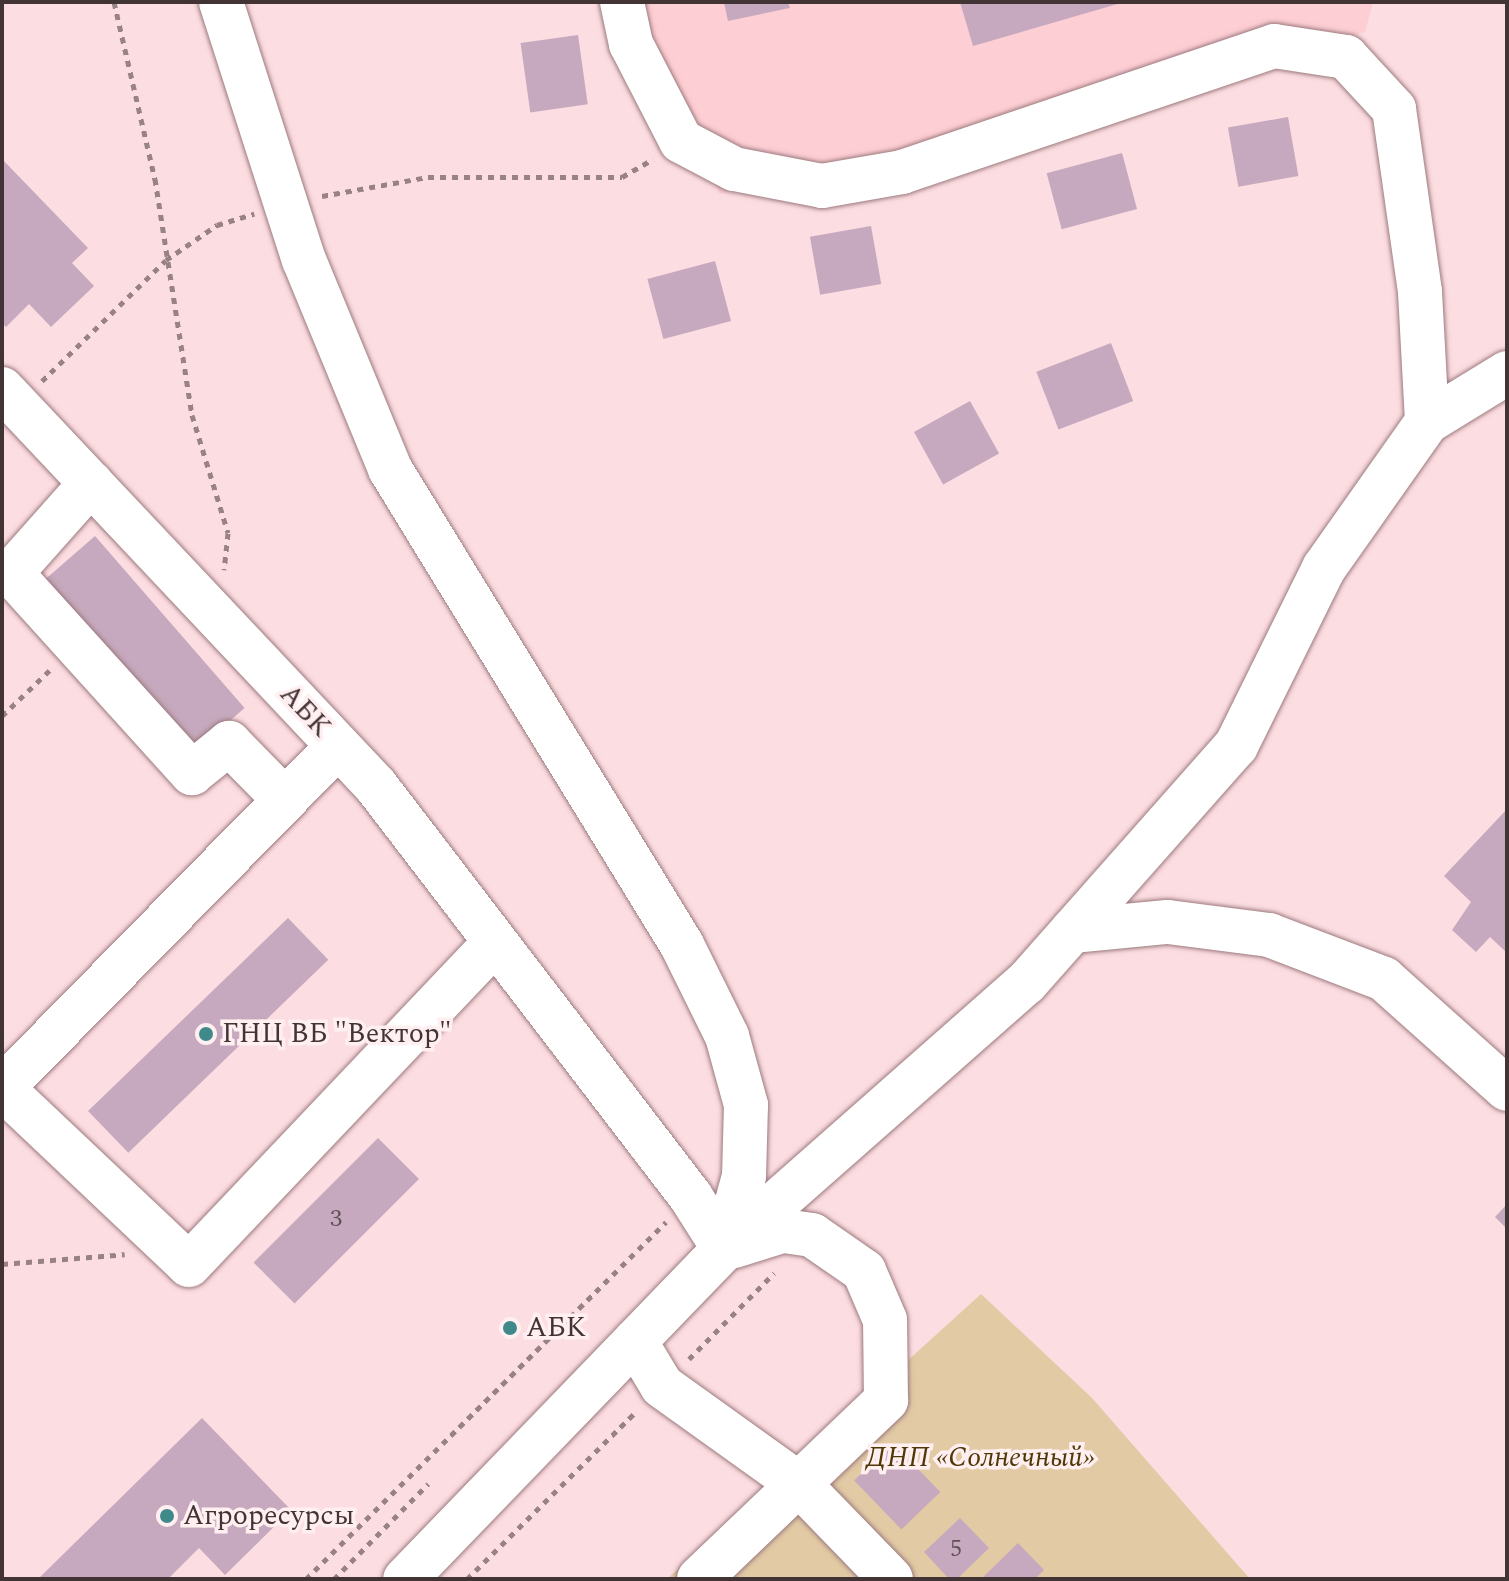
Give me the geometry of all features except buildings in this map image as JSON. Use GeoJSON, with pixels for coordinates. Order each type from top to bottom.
{"type":"FeatureCollection","features":[{"type":"Feature","properties":{"kind":"street"},"geometry":{"type":"LineString","coordinates":[[221,2],[286,205],[390,469],[682,945],[727,1036],[746,1105],[744,1176],[724,1249]]}},
{"type":"Feature","properties":{"kind":"street"},"geometry":{"type":"LineString","coordinates":[[622,2],[631,44],[681,141],[734,169],[822,186],[902,172],[1274,46],[1346,57],[1394,109],[1420,292],[1427,422]]}},
{"type":"Feature","properties":{"kind":"street"},"geometry":{"type":"LineString","coordinates":[[405,1579],[724,1249],[1015,993],[1072,931],[1236,746],[1324,568],[1427,422],[1507,373]]}},
{"type":"Feature","properties":{"kind":"street","name":"АБК"},"geometry":{"type":"LineString","coordinates":[[9,396],[376,786],[691,1197],[724,1249]]}},
{"type":"Feature","properties":{"kind":"street"},"geometry":{"type":"LineString","coordinates":[[91,483],[11,573],[192,773],[229,743],[285,800]]}},
{"type":"Feature","properties":{"kind":"street"},"geometry":{"type":"LineString","coordinates":[[338,746],[2,1088],[169,1250],[189,1265],[495,942]]}},
{"type":"Feature","properties":{"kind":"street"},"geometry":{"type":"LineString","coordinates":[[1072,931],[1168,922],[1269,935],[1384,979],[1507,1089]]}},
{"type":"Feature","properties":{"kind":"street"},"geometry":{"type":"LineString","coordinates":[[699,1579],[886,1400],[885,1320],[864,1271],[812,1235],[782,1231],[724,1249]]}},
{"type":"Feature","properties":{"kind":"street"},"geometry":{"type":"LineString","coordinates":[[635,1341],[662,1386],[799,1484],[891,1579]]}},
{"type":"Feature","properties":{"kind":"path"},"geometry":{"type":"LineString","coordinates":[[114,2],[155,179],[192,415],[228,533],[219,619]]}},
{"type":"Feature","properties":{"kind":"path"},"geometry":{"type":"LineString","coordinates":[[9,396],[166,260],[217,225],[286,205],[428,177],[622,177],[681,141]]}},
{"type":"Feature","properties":{"kind":"path"},"geometry":{"type":"LineString","coordinates":[[2,716],[76,645]]}},
{"type":"Feature","properties":{"kind":"path"},"geometry":{"type":"LineString","coordinates":[[306,1579],[691,1197]]}},
{"type":"Feature","properties":{"kind":"path"},"geometry":{"type":"LineString","coordinates":[[2,1264],[169,1250]]}},
{"type":"Feature","properties":{"kind":"path"},"geometry":{"type":"LineString","coordinates":[[334,1579],[428,1484]]}},
{"type":"Feature","properties":{"kind":"shaded area"},"geometry":{"type":"Polygon","coordinates":[[[636,2],[1373,2],[1365,32],[720,194],[636,2]]]}},
{"type":"Feature","properties":{"kind":"green space","name":"ДНП «Солнечный»"},"geometry":{"type":"Polygon","coordinates":[[[981,1294],[1092,1398],[1250,1579],[667,1579],[981,1294]]]}},
{"type":"Feature","properties":{"kind":"place","name":"ГНЦ ВБ \"Вектор\""},"geometry":{"type":"Point","coordinates":[206,1034]}},
{"type":"Feature","properties":{"kind":"place","name":"АБК"},"geometry":{"type":"Point","coordinates":[510,1328]}},
{"type":"Feature","properties":{"kind":"place","name":"Агроресурсы"},"geometry":{"type":"Point","coordinates":[167,1516]}}]}
